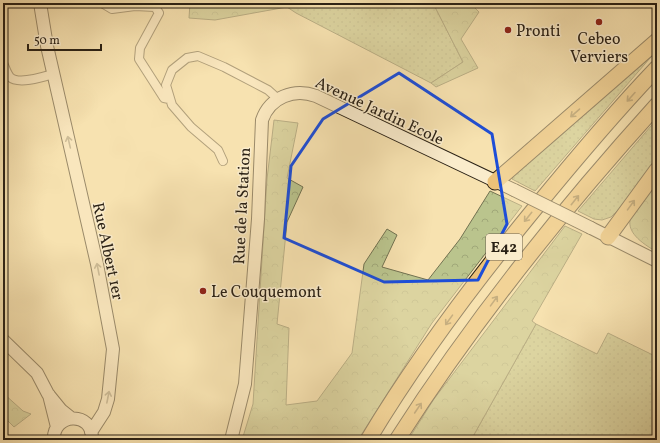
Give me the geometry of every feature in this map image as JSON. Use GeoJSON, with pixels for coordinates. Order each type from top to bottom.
{"type":"FeatureCollection","features":[{"type":"Feature","properties":{"kind":"highway"},"geometry":{"type":"LineString","coordinates":[[495,182],[657,41]]}},
{"type":"Feature","properties":{"kind":"highway","name":"E42"},"geometry":{"type":"LineString","coordinates":[[368,440],[432,343],[491,262],[586,146],[657,68]]}},
{"type":"Feature","properties":{"kind":"highway","name":"E42"},"geometry":{"type":"LineString","coordinates":[[397,440],[453,357],[511,278],[606,162],[657,105]]}},
{"type":"Feature","properties":{"kind":"highway"},"geometry":{"type":"LineString","coordinates":[[608,237],[657,170]]}},
{"type":"Feature","properties":{"kind":"street","name":"Rue Albert 1er"},"geometry":{"type":"LineString","coordinates":[[40,3],[53,74],[97,264],[113,349],[108,399],[104,412],[92,436]]}},
{"type":"Feature","properties":{"kind":"street"},"geometry":{"type":"LineString","coordinates":[[102,3],[112,9],[136,6],[155,7],[159,13],[140,48],[139,59],[164,98],[169,99]]}},
{"type":"Feature","properties":{"kind":"street"},"geometry":{"type":"LineString","coordinates":[[223,161],[218,150],[178,114],[169,99],[166,85],[172,70],[187,58],[198,56],[224,67],[262,87],[278,99]]}},
{"type":"Feature","properties":{"kind":"street"},"geometry":{"type":"LineString","coordinates":[[3,63],[10,77],[16,80],[25,80],[53,74]]}},
{"type":"Feature","properties":{"kind":"street","name":"Avenue Jardin Ecole"},"geometry":{"type":"LineString","coordinates":[[278,99],[300,92],[316,96],[514,190],[657,261]]}},
{"type":"Feature","properties":{"kind":"street","name":"Rue de la Station"},"geometry":{"type":"LineString","coordinates":[[232,440],[245,384],[258,219],[262,120],[266,110],[278,99]]}},
{"type":"Feature","properties":{"kind":"street"},"geometry":{"type":"LineString","coordinates":[[3,340],[37,373],[48,394],[61,410],[71,418]]}},
{"type":"Feature","properties":{"kind":"street"},"geometry":{"type":"LineString","coordinates":[[48,394],[57,427]]}},
{"type":"Feature","properties":{"kind":"street"},"geometry":{"type":"LineString","coordinates":[[54,440],[54,431],[57,427],[65,420],[71,418],[76,418],[86,423],[92,436]]}},
{"type":"Feature","properties":{"kind":"highlighted area"},"geometry":{"type":"Polygon","coordinates":[[[399,73],[492,134],[507,224],[478,280],[384,282],[284,238],[291,166],[323,119],[399,73]]]}},
{"type":"Feature","properties":{"kind":"green space"},"geometry":{"type":"Polygon","coordinates":[[[190,3],[289,3],[287,7],[215,20],[189,18],[190,3]]]}},
{"type":"Feature","properties":{"kind":"green space"},"geometry":{"type":"Polygon","coordinates":[[[289,3],[433,3],[463,62],[431,83],[296,13],[287,7],[289,3]]]}},
{"type":"Feature","properties":{"kind":"green space"},"geometry":{"type":"Polygon","coordinates":[[[433,3],[470,3],[479,12],[461,39],[478,68],[436,87],[431,83],[463,62],[433,3]]]}},
{"type":"Feature","properties":{"kind":"green space"},"geometry":{"type":"Polygon","coordinates":[[[657,50],[535,191],[512,179],[515,173],[657,50]]]}},
{"type":"Feature","properties":{"kind":"green space"},"geometry":{"type":"Polygon","coordinates":[[[657,119],[657,159],[619,209],[611,217],[602,220],[594,219],[578,211],[657,119]]]}},
{"type":"Feature","properties":{"kind":"green space"},"geometry":{"type":"Polygon","coordinates":[[[274,120],[298,123],[287,178],[303,187],[287,222],[277,324],[289,328],[286,405],[317,401],[352,353],[364,264],[387,229],[397,235],[382,267],[428,280],[460,239],[490,191],[522,206],[432,323],[358,440],[242,440],[253,404],[267,179],[274,120]]]}},
{"type":"Feature","properties":{"kind":"green space"},"geometry":{"type":"Polygon","coordinates":[[[657,180],[657,230],[654,233],[657,235],[657,252],[643,243],[634,234],[630,226],[630,218],[640,201],[657,180]]]}},
{"type":"Feature","properties":{"kind":"green space"},"geometry":{"type":"Polygon","coordinates":[[[565,226],[582,234],[532,321],[536,324],[471,440],[408,440],[434,399],[565,226]]]}},
{"type":"Feature","properties":{"kind":"green space"},"geometry":{"type":"Polygon","coordinates":[[[536,324],[597,354],[608,333],[657,357],[657,440],[471,440],[536,324]]]}},
{"type":"Feature","properties":{"kind":"green space"},"geometry":{"type":"Polygon","coordinates":[[[3,393],[23,411],[31,414],[14,427],[6,419],[3,421],[3,393]]]}},
{"type":"Feature","properties":{"kind":"place","name":"Cebeo Verviers"},"geometry":{"type":"Point","coordinates":[599,22]}},
{"type":"Feature","properties":{"kind":"place","name":"Pronti"},"geometry":{"type":"Point","coordinates":[508,30]}},
{"type":"Feature","properties":{"kind":"place","name":"Le Couquemont"},"geometry":{"type":"Point","coordinates":[203,291]}}]}
